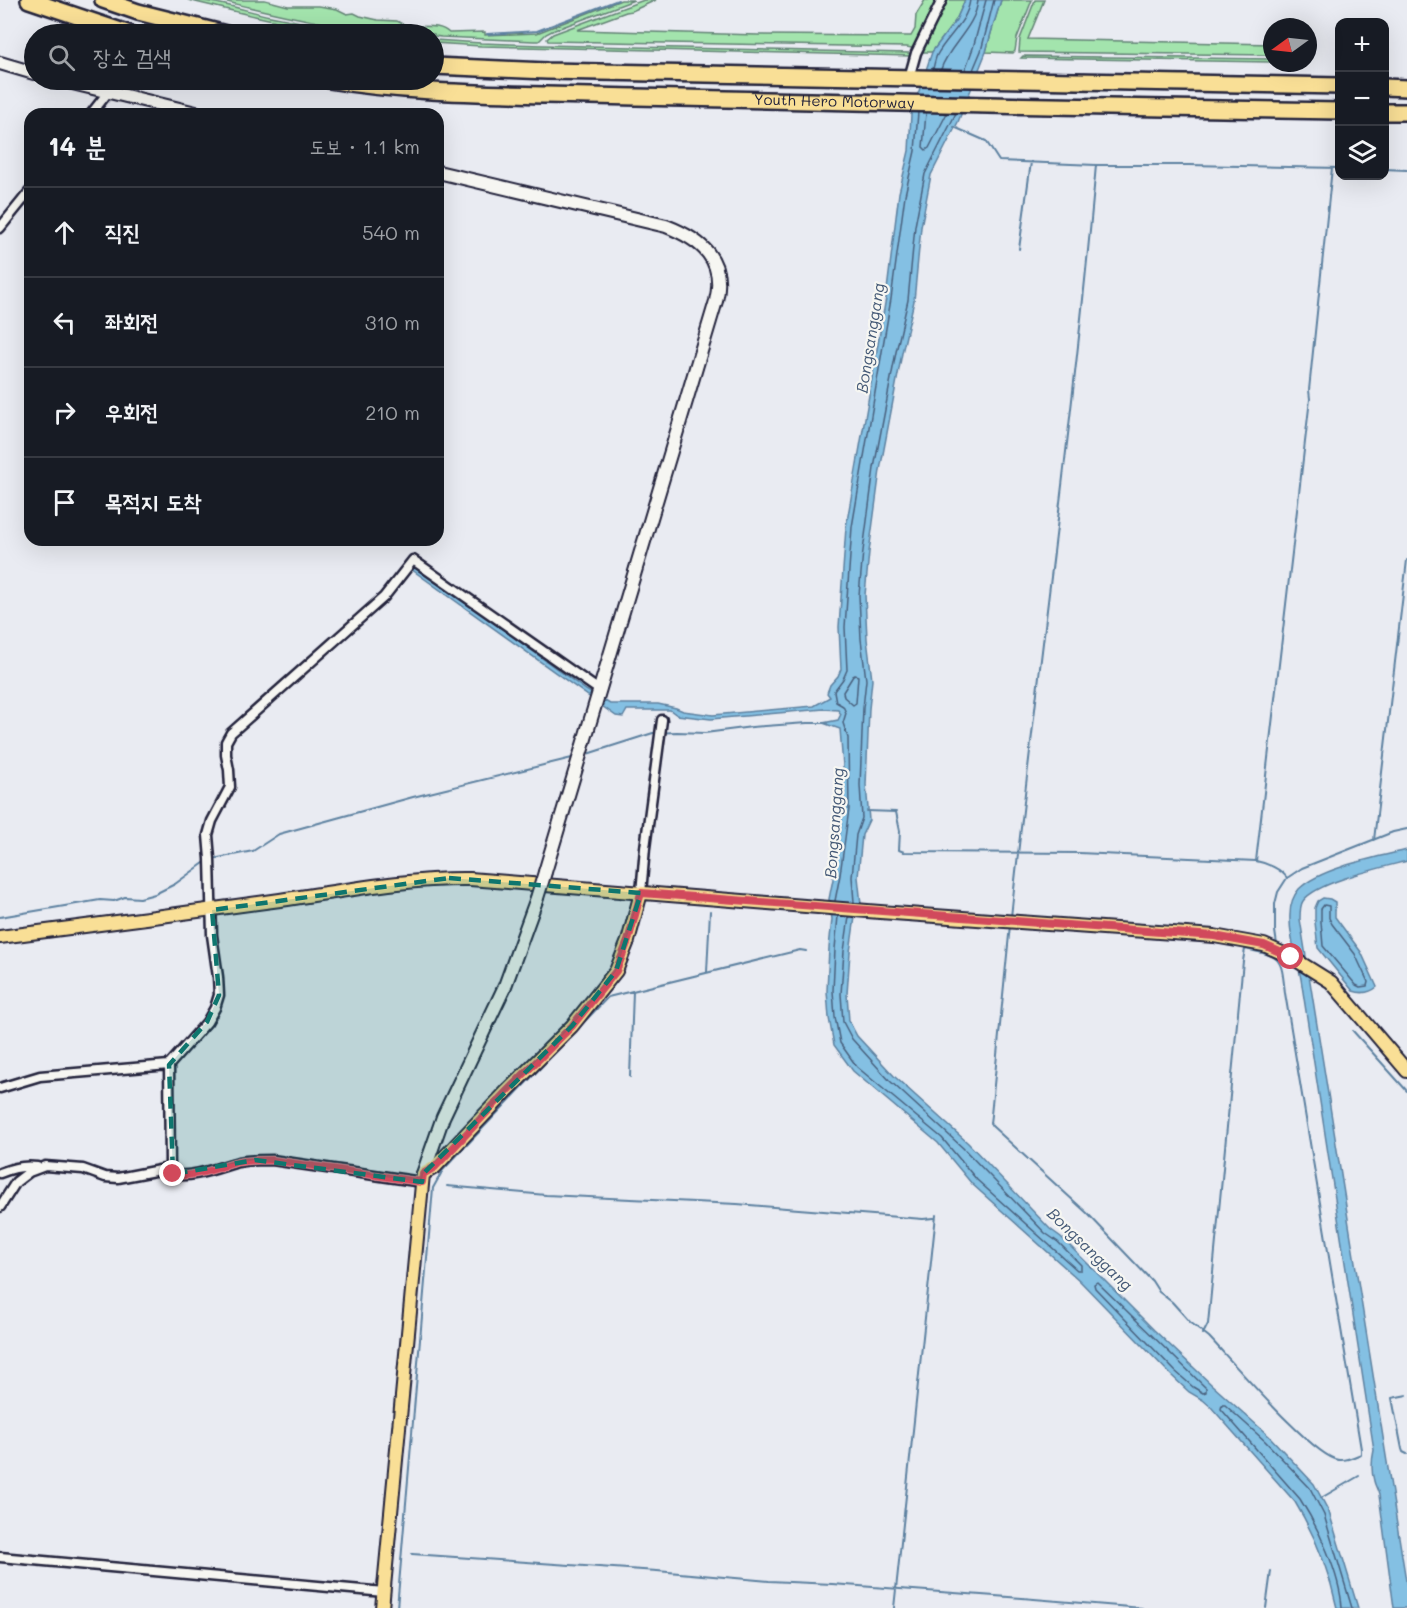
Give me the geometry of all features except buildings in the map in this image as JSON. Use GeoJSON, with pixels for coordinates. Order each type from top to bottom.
{"type":"FeatureCollection","features":[{"type":"Feature","properties":{"kind":"highway"},"geometry":{"type":"LineString","coordinates":[[29,0],[100,24]]}},
{"type":"Feature","properties":{"kind":"highway"},"geometry":{"type":"LineString","coordinates":[[103,0],[138,12],[186,24]]}},
{"type":"Feature","properties":{"kind":"highway","name":"Youth Hero Motorway"},"geometry":{"type":"LineString","coordinates":[[444,66],[546,71],[1335,86]]}},
{"type":"Feature","properties":{"kind":"highway"},"geometry":{"type":"LineString","coordinates":[[1389,87],[1407,88]]}},
{"type":"Feature","properties":{"kind":"highway","name":"Youth Hero Motorway"},"geometry":{"type":"LineString","coordinates":[[436,90],[476,93],[988,105],[1335,111]]}},
{"type":"Feature","properties":{"kind":"highway"},"geometry":{"type":"LineString","coordinates":[[1389,112],[1407,112]]}},
{"type":"Feature","properties":{"kind":"main road"},"geometry":{"type":"LineString","coordinates":[[0,63],[24,70]]}},
{"type":"Feature","properties":{"kind":"main road"},"geometry":{"type":"LineString","coordinates":[[105,90],[177,108]]}},
{"type":"Feature","properties":{"kind":"main road"},"geometry":{"type":"LineString","coordinates":[[382,1608],[422,1178],[442,1117],[505,986],[537,898],[719,285],[717,270],[705,249],[687,236],[666,226],[444,173]]}},
{"type":"Feature","properties":{"kind":"main road"},"geometry":{"type":"LineString","coordinates":[[0,937],[449,878],[1214,936],[1264,945],[1291,957],[1331,982],[1407,1071]]}},
{"type":"Feature","properties":{"kind":"main road"},"geometry":{"type":"LineString","coordinates":[[422,1178],[572,1026],[616,971],[628,941],[633,893]]}},
{"type":"Feature","properties":{"kind":"street"},"geometry":{"type":"LineString","coordinates":[[909,78],[916,53],[942,0]]}},
{"type":"Feature","properties":{"kind":"street"},"geometry":{"type":"LineString","coordinates":[[96,108],[110,91]]}},
{"type":"Feature","properties":{"kind":"street"},"geometry":{"type":"LineString","coordinates":[[0,228],[24,198]]}},
{"type":"Feature","properties":{"kind":"street"},"geometry":{"type":"LineString","coordinates":[[422,1178],[272,1160],[241,1162],[179,1176],[173,1174],[170,1168],[169,1065],[207,1022],[219,995],[212,935],[208,835],[212,821],[230,787],[226,742],[231,733],[384,597],[413,560],[599,692]]}},
{"type":"Feature","properties":{"kind":"street"},"geometry":{"type":"LineString","coordinates":[[633,893],[645,848],[662,720]]}},
{"type":"Feature","properties":{"kind":"street"},"geometry":{"type":"LineString","coordinates":[[0,1088],[40,1076],[169,1065]]}},
{"type":"Feature","properties":{"kind":"street"},"geometry":{"type":"LineString","coordinates":[[0,1207],[16,1182],[29,1172],[45,1166],[72,1167],[118,1178],[170,1168]]}},
{"type":"Feature","properties":{"kind":"street"},"geometry":{"type":"LineString","coordinates":[[0,1173],[19,1167],[39,1168]]}},
{"type":"Feature","properties":{"kind":"street"},"geometry":{"type":"LineString","coordinates":[[0,1557],[384,1592]]}},
{"type":"Feature","properties":{"kind":"highlighted area"},"geometry":{"type":"Polygon","coordinates":[[[449,878],[641,893],[616,971],[572,1026],[423,1174],[422,1182],[255,1160],[173,1174],[169,1065],[207,1022],[219,995],[212,910],[449,878]]]}},
{"type":"Feature","properties":{"kind":"green space"},"geometry":{"type":"Polygon","coordinates":[[[188,0],[219,3],[313,24],[291,24],[188,0]]]}},
{"type":"Feature","properties":{"kind":"green space"},"geometry":{"type":"Polygon","coordinates":[[[219,0],[265,0],[288,6],[319,6],[337,9],[347,14],[354,13],[403,24],[331,24],[219,0]]]}},
{"type":"Feature","properties":{"kind":"green space"},"geometry":{"type":"Polygon","coordinates":[[[621,0],[634,0],[552,31],[539,41],[444,37],[444,30],[449,33],[485,32],[485,35],[537,33],[621,0]]]}},
{"type":"Feature","properties":{"kind":"green space"},"geometry":{"type":"Polygon","coordinates":[[[644,0],[656,0],[577,30],[911,36],[915,29],[916,15],[925,0],[941,0],[916,49],[907,47],[548,41],[547,39],[553,34],[644,0]]]}},
{"type":"Feature","properties":{"kind":"green space"},"geometry":{"type":"Polygon","coordinates":[[[945,0],[965,0],[956,20],[932,52],[921,52],[945,0]]]}},
{"type":"Feature","properties":{"kind":"green space"},"geometry":{"type":"Polygon","coordinates":[[[1001,0],[1032,0],[1013,53],[986,52],[1001,0]]]}},
{"type":"Feature","properties":{"kind":"green space"},"geometry":{"type":"Polygon","coordinates":[[[1035,0],[1044,0],[1028,39],[1263,44],[1263,55],[1019,52],[1020,39],[1035,0]]]}},
{"type":"Feature","properties":{"kind":"green space"},"geometry":{"type":"Polygon","coordinates":[[[444,41],[909,53],[911,56],[444,44],[444,41]]]}},
{"type":"Feature","properties":{"kind":"green space"},"geometry":{"type":"Polygon","coordinates":[[[1023,56],[1263,59],[1263,62],[1021,58],[1023,56]]]}},
{"type":"Feature","properties":{"kind":"water"},"geometry":{"type":"Polygon","coordinates":[[[965,0],[1001,0],[986,52],[958,122],[931,175],[921,227],[914,301],[880,470],[865,595],[872,680],[866,785],[869,820],[862,835],[858,877],[861,904],[855,917],[850,952],[847,994],[849,1021],[857,1036],[895,1077],[968,1143],[1050,1229],[1061,1237],[1212,1385],[1269,1436],[1314,1484],[1329,1512],[1358,1608],[1337,1608],[1320,1554],[1295,1502],[1211,1407],[1189,1392],[1079,1280],[972,1184],[938,1143],[853,1071],[834,1045],[827,991],[832,919],[829,899],[843,809],[843,766],[840,729],[823,723],[838,720],[841,714],[838,710],[824,709],[711,719],[677,715],[670,710],[627,710],[623,717],[616,716],[411,569],[414,564],[586,690],[610,704],[658,704],[683,711],[713,715],[814,706],[830,697],[827,693],[830,685],[841,669],[839,627],[846,527],[886,298],[899,193],[909,151],[911,115],[932,52],[956,20],[965,0]]]}},
{"type":"Feature","properties":{"kind":"water"},"geometry":{"type":"Polygon","coordinates":[[[1407,850],[1407,861],[1351,876],[1310,894],[1302,903],[1300,914],[1407,1587],[1407,1608],[1394,1608],[1379,1495],[1372,1473],[1374,1450],[1290,915],[1295,895],[1308,882],[1350,864],[1407,850]]]}},
{"type":"Feature","properties":{"kind":"water"},"geometry":{"type":"Polygon","coordinates":[[[1323,898],[1335,902],[1335,917],[1361,952],[1377,987],[1372,991],[1363,993],[1353,991],[1318,948],[1315,908],[1318,901],[1323,898]]]}},
{"type":"Feature","properties":{"kind":"waterway"},"geometry":{"type":"LineString","coordinates":[[487,34],[537,31],[618,0]]}},
{"type":"Feature","properties":{"kind":"waterway"},"geometry":{"type":"LineString","coordinates":[[954,127],[986,141],[999,161],[1096,165],[1335,168]]}},
{"type":"Feature","properties":{"kind":"waterway"},"geometry":{"type":"LineString","coordinates":[[1019,249],[1031,162]]}},
{"type":"Feature","properties":{"kind":"waterway"},"geometry":{"type":"LineString","coordinates":[[1011,917],[1067,447],[1096,165]]}},
{"type":"Feature","properties":{"kind":"waterway"},"geometry":{"type":"LineString","coordinates":[[1256,861],[1310,399],[1309,390],[1332,168]]}},
{"type":"Feature","properties":{"kind":"waterway"},"geometry":{"type":"LineString","coordinates":[[1389,169],[1407,170]]}},
{"type":"Feature","properties":{"kind":"waterway"},"geometry":{"type":"LineString","coordinates":[[1374,840],[1407,560]]}},
{"type":"Feature","properties":{"kind":"waterway"},"geometry":{"type":"LineString","coordinates":[[584,755],[653,733],[705,733],[752,727],[827,723]]}},
{"type":"Feature","properties":{"kind":"waterway"},"geometry":{"type":"LineString","coordinates":[[213,859],[253,851],[279,834],[413,797],[576,757]]}},
{"type":"Feature","properties":{"kind":"waterway"},"geometry":{"type":"LineString","coordinates":[[867,811],[896,812],[900,831],[899,850],[904,852],[1079,853],[1256,861],[1273,867],[1287,878]]}},
{"type":"Feature","properties":{"kind":"waterway"},"geometry":{"type":"LineString","coordinates":[[1277,945],[1275,904],[1278,892],[1287,878],[1302,868],[1393,832],[1407,829]]}},
{"type":"Feature","properties":{"kind":"waterway"},"geometry":{"type":"LineString","coordinates":[[0,917],[100,900],[114,901],[125,897],[140,898],[155,894],[175,884],[208,860]]}},
{"type":"Feature","properties":{"kind":"waterway"},"geometry":{"type":"LineString","coordinates":[[707,972],[710,911]]}},
{"type":"Feature","properties":{"kind":"waterway"},"geometry":{"type":"LineString","coordinates":[[1010,925],[990,1123],[1087,1213],[1152,1281],[1159,1292],[1172,1302],[1190,1322],[1209,1337],[1293,1426],[1327,1455],[1344,1460],[1361,1454],[1361,1449],[1280,965],[1273,957],[1245,949],[1208,1324],[1203,1334]]}},
{"type":"Feature","properties":{"kind":"waterway"},"geometry":{"type":"LineString","coordinates":[[397,1608],[433,1188],[443,1170],[608,997],[800,950],[806,951]]}},
{"type":"Feature","properties":{"kind":"waterway"},"geometry":{"type":"LineString","coordinates":[[630,1077],[633,991]]}},
{"type":"Feature","properties":{"kind":"waterway"},"geometry":{"type":"LineString","coordinates":[[1353,1031],[1407,1091]]}},
{"type":"Feature","properties":{"kind":"waterway"},"geometry":{"type":"LineString","coordinates":[[447,1186],[546,1195],[737,1204],[934,1218]]}},
{"type":"Feature","properties":{"kind":"waterway"},"geometry":{"type":"LineString","coordinates":[[894,1608],[936,1215]]}},
{"type":"Feature","properties":{"kind":"waterway"},"geometry":{"type":"LineString","coordinates":[[1407,1395],[1392,1398],[1402,1449],[1407,1454]]}},
{"type":"Feature","properties":{"kind":"waterway"},"geometry":{"type":"LineString","coordinates":[[1321,1498],[1359,1476]]}},
{"type":"Feature","properties":{"kind":"waterway"},"geometry":{"type":"LineString","coordinates":[[412,1554],[1142,1608]]}},
{"type":"Feature","properties":{"kind":"waterway"},"geometry":{"type":"LineString","coordinates":[[1266,1608],[1271,1571]]}},
{"type":"Feature","properties":{"kind":"route"},"geometry":{"type":"LineString","coordinates":[[173,1174],[189,1175],[241,1162],[272,1160],[422,1182],[423,1174],[435,1167],[572,1026],[616,971],[628,941],[641,893],[1214,936],[1264,945],[1291,957]]}},
{"type":"Feature","properties":{"kind":"water label","name":"Bongsanggang"},"geometry":{"type":"Point","coordinates":[870,338]}},
{"type":"Feature","properties":{"kind":"water label","name":"Bongsanggang"},"geometry":{"type":"Point","coordinates":[834,823]}},
{"type":"Feature","properties":{"kind":"water label","name":"Bongsanggang"},"geometry":{"type":"Point","coordinates":[1090,1249]}}]}
